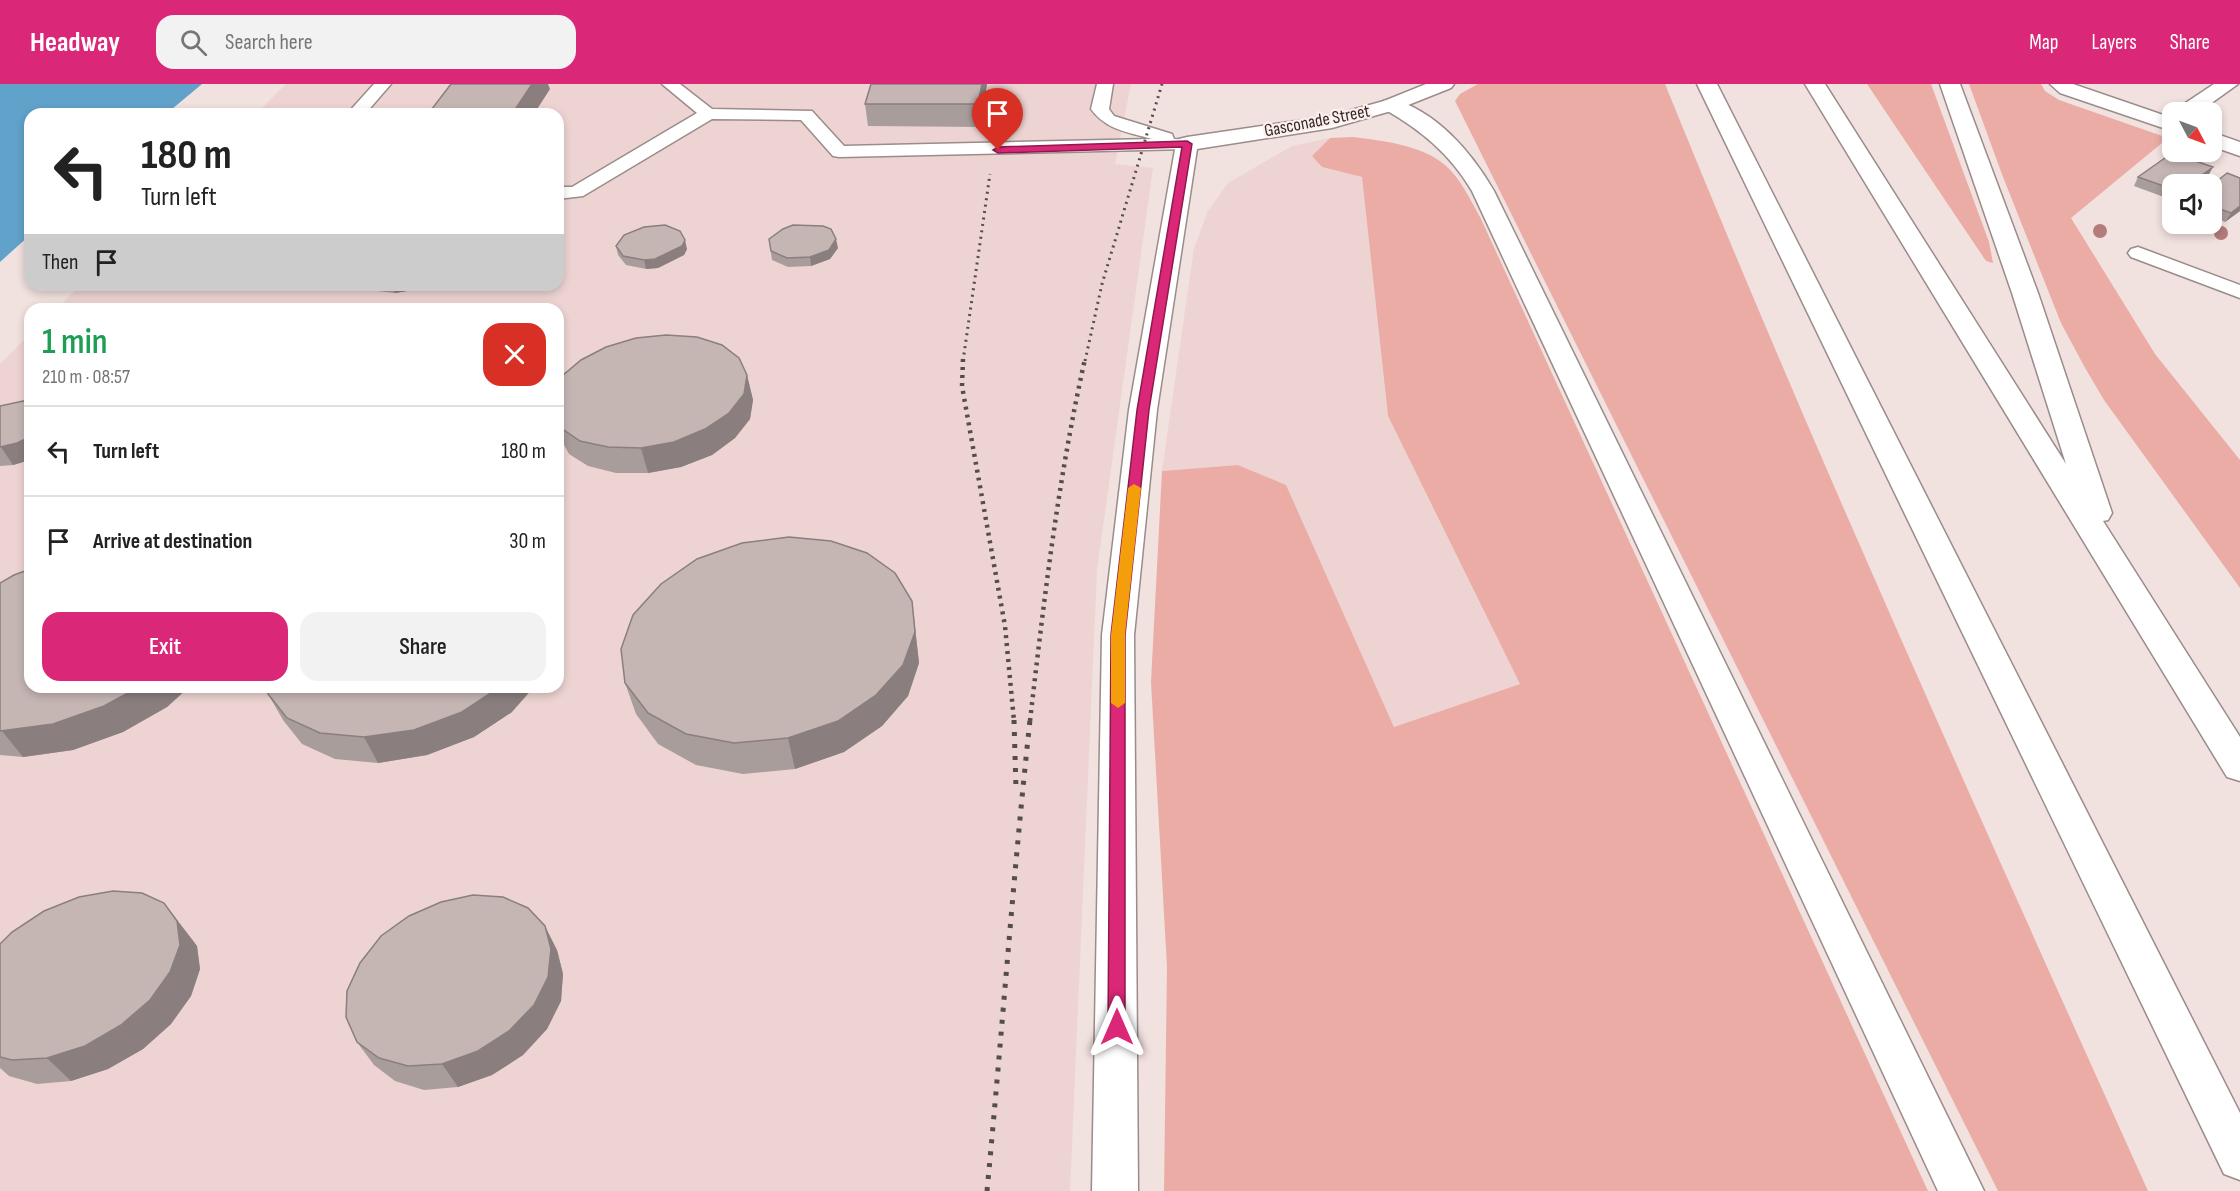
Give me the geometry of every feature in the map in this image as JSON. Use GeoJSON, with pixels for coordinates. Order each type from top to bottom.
{"type":"FeatureCollection","features":[{"type":"Feature","properties":{"kind":"main road","name":"Gasconade Street"},"geometry":{"type":"LineString","coordinates":[[1187,144],[1332,122],[1391,105],[1444,84]]}},
{"type":"Feature","properties":{"kind":"main road"},"geometry":{"type":"LineString","coordinates":[[1707,84],[2240,1159]]}},
{"type":"Feature","properties":{"kind":"main road"},"geometry":{"type":"LineString","coordinates":[[1815,84],[2240,767]]}},
{"type":"Feature","properties":{"kind":"main road"},"geometry":{"type":"LineString","coordinates":[[1950,84],[2021,282],[2114,563]]}},
{"type":"Feature","properties":{"kind":"main road"},"geometry":{"type":"LineString","coordinates":[[2060,84],[2067,89],[2162,117]]}},
{"type":"Feature","properties":{"kind":"main road"},"geometry":{"type":"LineString","coordinates":[[2202,102],[2228,84]]}},
{"type":"Feature","properties":{"kind":"main road"},"geometry":{"type":"LineString","coordinates":[[1391,105],[1428,126],[1452,146],[1470,167],[1479,183],[1961,1191]]}},
{"type":"Feature","properties":{"kind":"main road"},"geometry":{"type":"LineString","coordinates":[[2222,142],[2240,148]]}},
{"type":"Feature","properties":{"kind":"main road"},"geometry":{"type":"LineString","coordinates":[[1115,1191],[1118,635],[1143,410],[1187,144]]}},
{"type":"Feature","properties":{"kind":"lane"},"geometry":{"type":"LineString","coordinates":[[361,108],[383,84]]}},
{"type":"Feature","properties":{"kind":"lane"},"geometry":{"type":"LineString","coordinates":[[670,84],[708,114]]}},
{"type":"Feature","properties":{"kind":"lane"},"geometry":{"type":"LineString","coordinates":[[1105,84],[1100,109],[1108,120],[1187,144]]}},
{"type":"Feature","properties":{"kind":"lane"},"geometry":{"type":"LineString","coordinates":[[564,193],[576,192],[708,114],[806,115],[839,152],[1187,144]]}},
{"type":"Feature","properties":{"kind":"lane"},"geometry":{"type":"LineString","coordinates":[[2138,253],[2240,292]]}},
{"type":"Feature","properties":{"kind":"shaded area"},"geometry":{"type":"Polygon","coordinates":[[[286,84],[1131,84],[1115,164],[1153,168],[1097,570],[1070,1191],[0,1191],[0,364],[24,340],[24,693],[564,693],[564,303],[62,303],[75,291],[564,291],[564,108],[262,108],[286,84]]]}},
{"type":"Feature","properties":{"kind":"shaded area"},"geometry":{"type":"Polygon","coordinates":[[[1478,84],[1665,84],[1722,224],[1841,501],[1962,778],[2148,1191],[1998,1191],[1455,101],[1460,94],[1478,84]]]}},
{"type":"Feature","properties":{"kind":"shaded area"},"geometry":{"type":"Polygon","coordinates":[[[1867,84],[1931,84],[1989,242],[1993,263],[1986,261],[1867,84]]]}},
{"type":"Feature","properties":{"kind":"shaded area"},"geometry":{"type":"Polygon","coordinates":[[[1969,84],[2041,84],[2045,91],[2059,100],[2162,136],[2162,143],[2071,218],[2155,354],[2240,460],[2240,588],[2104,400],[2084,366],[2061,323],[1969,84]]]}},
{"type":"Feature","properties":{"kind":"shaded area"},"geometry":{"type":"Polygon","coordinates":[[[1353,137],[1414,148],[1436,158],[1456,177],[1481,219],[1928,1191],[1164,1191],[1167,967],[1151,682],[1162,471],[1238,465],[1286,485],[1394,727],[1520,684],[1388,416],[1362,177],[1322,167],[1312,156],[1330,138],[1353,137]]]}},
{"type":"Feature","properties":{"kind":"shaded area"},"geometry":{"type":"Polygon","coordinates":[[[1330,138],[1312,156],[1322,167],[1362,177],[1388,416],[1520,684],[1394,727],[1286,486],[1238,465],[1162,471],[1194,248],[1208,211],[1228,183],[1292,146],[1330,138]]]}},
{"type":"Feature","properties":{"kind":"water"},"geometry":{"type":"Polygon","coordinates":[[[0,84],[202,84],[173,108],[24,108],[24,240],[0,262],[0,84]]]}},
{"type":"Feature","properties":{"kind":"building"},"geometry":{"type":"Polygon","coordinates":[[[451,84],[532,84],[516,108],[433,108],[451,84]]]}},
{"type":"Feature","properties":{"kind":"building"},"geometry":{"type":"Polygon","coordinates":[[[871,84],[982,84],[978,104],[865,104],[871,84]]]}},
{"type":"Feature","properties":{"kind":"building"},"geometry":{"type":"Polygon","coordinates":[[[2162,160],[2162,162],[2198,162],[2213,167],[2203,174],[2162,174],[2162,185],[2138,177],[2162,160]]]}},
{"type":"Feature","properties":{"kind":"building"},"geometry":{"type":"Polygon","coordinates":[[[2227,173],[2240,178],[2240,206],[2231,213],[2222,210],[2222,177],[2227,173]]]}},
{"type":"Feature","properties":{"kind":"building"},"geometry":{"type":"Polygon","coordinates":[[[665,225],[680,231],[685,240],[682,246],[655,259],[644,260],[623,256],[616,246],[624,235],[644,227],[665,225]]]}},
{"type":"Feature","properties":{"kind":"building"},"geometry":{"type":"Polygon","coordinates":[[[793,225],[823,226],[831,229],[836,239],[829,250],[810,257],[787,258],[771,251],[769,239],[793,225]]]}},
{"type":"Feature","properties":{"kind":"building"},"geometry":{"type":"Polygon","coordinates":[[[666,335],[697,337],[722,345],[739,358],[747,375],[744,394],[729,413],[705,429],[674,442],[641,448],[608,447],[580,441],[564,430],[564,374],[581,360],[606,347],[636,338],[666,335]]]}},
{"type":"Feature","properties":{"kind":"building"},"geometry":{"type":"Polygon","coordinates":[[[24,401],[24,440],[0,447],[0,406],[24,401]]]}},
{"type":"Feature","properties":{"kind":"building"},"geometry":{"type":"Polygon","coordinates":[[[789,537],[831,541],[867,553],[895,573],[912,601],[915,632],[903,665],[876,695],[838,721],[788,738],[734,743],[686,734],[648,713],[625,683],[621,649],[633,615],[661,584],[697,559],[742,543],[789,537]]]}},
{"type":"Feature","properties":{"kind":"building"},"geometry":{"type":"Polygon","coordinates":[[[24,571],[24,693],[128,693],[104,706],[53,724],[0,731],[0,583],[24,571]]]}},
{"type":"Feature","properties":{"kind":"building"},"geometry":{"type":"Polygon","coordinates":[[[491,693],[462,712],[414,730],[364,737],[320,733],[287,718],[268,694],[491,693]]]}},
{"type":"Feature","properties":{"kind":"building"},"geometry":{"type":"Polygon","coordinates":[[[113,891],[142,893],[164,903],[177,921],[180,945],[170,972],[150,1000],[121,1025],[85,1046],[47,1058],[12,1060],[0,1057],[0,944],[12,932],[44,911],[79,897],[113,891]]]}},
{"type":"Feature","properties":{"kind":"building"},"geometry":{"type":"Polygon","coordinates":[[[473,895],[503,897],[528,908],[545,926],[551,949],[548,977],[534,1005],[509,1031],[478,1051],[442,1064],[408,1066],[379,1058],[357,1042],[346,1017],[347,991],[360,963],[381,936],[409,916],[441,902],[473,895]]]}},
{"type":"Feature","properties":{"kind":"railway"},"geometry":{"type":"LineString","coordinates":[[1085,361],[1102,284],[1162,84]]}},
{"type":"Feature","properties":{"kind":"railway"},"geometry":{"type":"LineString","coordinates":[[963,361],[990,174]]}},
{"type":"Feature","properties":{"kind":"railway"},"geometry":{"type":"LineString","coordinates":[[963,359],[962,386],[1005,626],[1014,721]]}},
{"type":"Feature","properties":{"kind":"railway"},"geometry":{"type":"LineString","coordinates":[[1030,721],[1059,494],[1085,359]]}},
{"type":"Feature","properties":{"kind":"railway"},"geometry":{"type":"LineString","coordinates":[[1014,720],[1016,789]]}},
{"type":"Feature","properties":{"kind":"railway"},"geometry":{"type":"LineString","coordinates":[[987,1191],[1030,720]]}},
{"type":"Feature","properties":{"kind":"slow traffic"},"geometry":{"type":"LineString","coordinates":[[1118,703],[1118,635],[1134,488]]}},
{"type":"Feature","properties":{"kind":"route"},"geometry":{"type":"LineString","coordinates":[[998,150],[1187,144],[1143,410],[1118,635],[1117,1027]]}}]}
